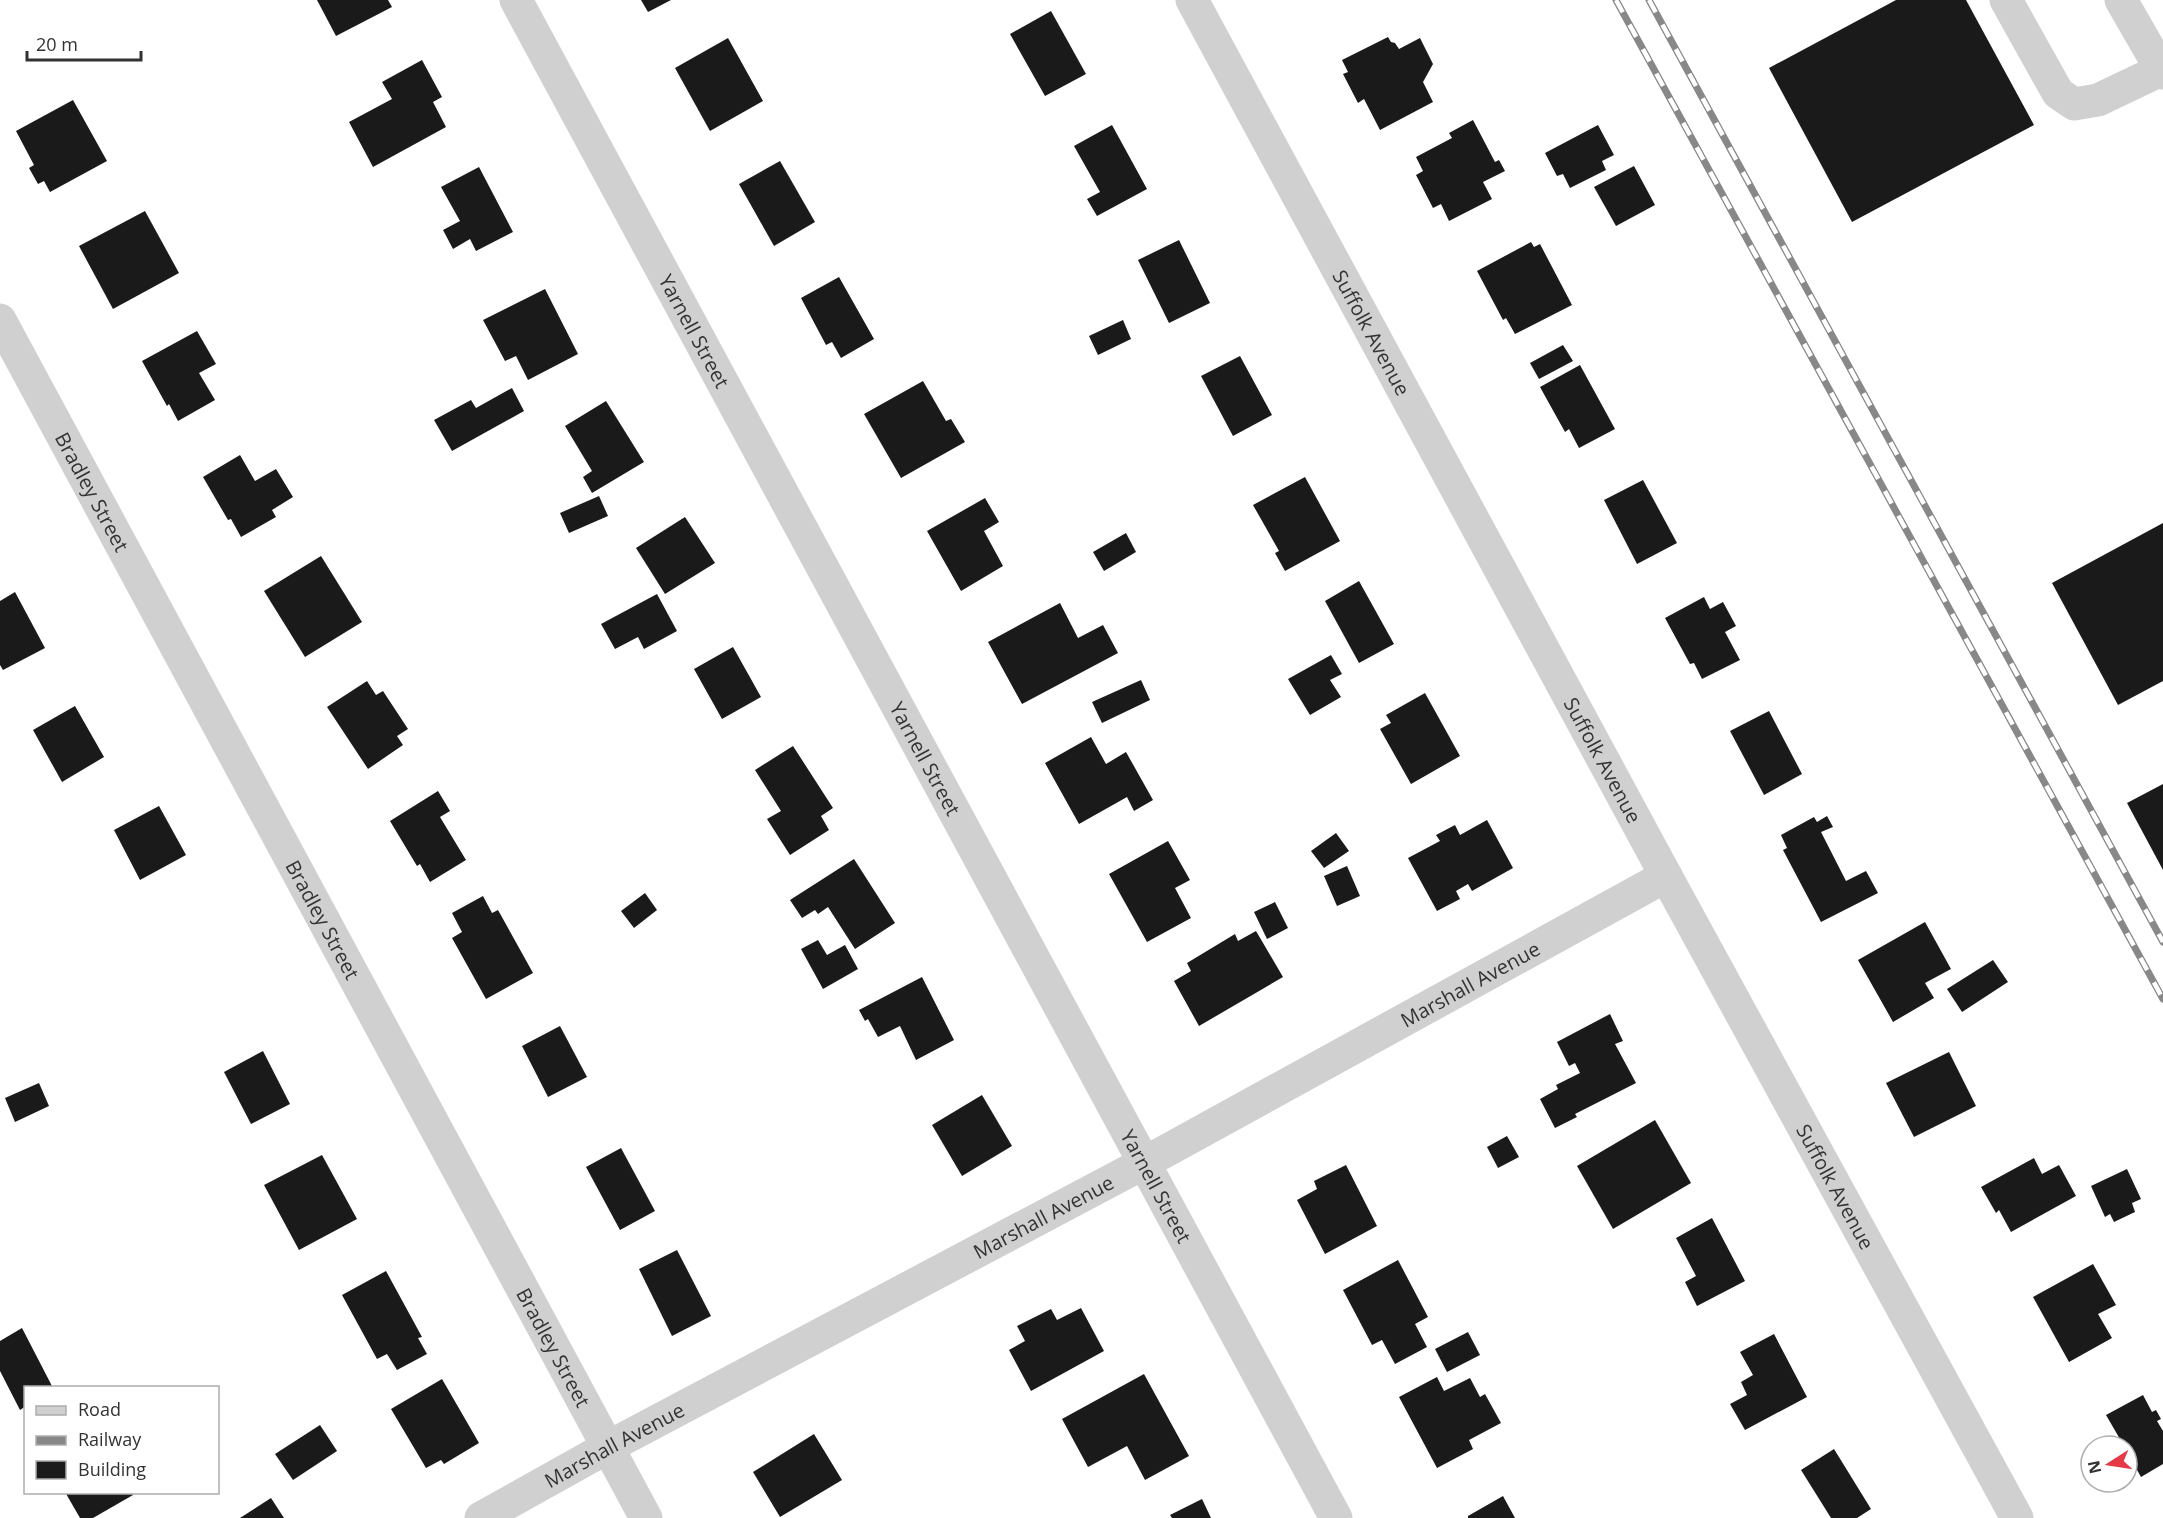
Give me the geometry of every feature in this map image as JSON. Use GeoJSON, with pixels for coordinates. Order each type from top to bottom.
{"type":"FeatureCollection","features":[{"type":"Feature","properties":{"kind":"street","name":"Yarnell Street"},"geometry":{"type":"LineString","coordinates":[[516,0],[1336,1518]]}},
{"type":"Feature","properties":{"kind":"street","name":"Suffolk Avenue"},"geometry":{"type":"LineString","coordinates":[[1192,0],[1666,876],[2017,1518]]}},
{"type":"Feature","properties":{"kind":"street"},"geometry":{"type":"LineString","coordinates":[[2006,0],[2058,93],[2074,104],[2098,100],[2159,59],[2121,0]]}},
{"type":"Feature","properties":{"kind":"street","name":"Bradley Street"},"geometry":{"type":"LineString","coordinates":[[0,321],[646,1518]]}},
{"type":"Feature","properties":{"kind":"street","name":"Marshall Avenue"},"geometry":{"type":"LineString","coordinates":[[481,1518],[608,1447],[1144,1162],[1666,876]]}},
{"type":"Feature","properties":{"kind":"building"},"geometry":{"type":"Polygon","coordinates":[[[317,0],[388,0],[392,7],[336,36],[317,0]]]}},
{"type":"Feature","properties":{"kind":"building"},"geometry":{"type":"Polygon","coordinates":[[[641,0],[671,0],[648,12],[641,0]]]}},
{"type":"Feature","properties":{"kind":"building"},"geometry":{"type":"Polygon","coordinates":[[[1896,0],[1966,0],[2034,125],[1852,222],[1769,68],[1896,0]]]}},
{"type":"Feature","properties":{"kind":"building"},"geometry":{"type":"Polygon","coordinates":[[[1051,11],[1086,74],[1045,96],[1010,34],[1051,11]]]}},
{"type":"Feature","properties":{"kind":"building"},"geometry":{"type":"Polygon","coordinates":[[[1388,37],[1399,49],[1420,38],[1433,64],[1423,82],[1433,102],[1380,130],[1364,99],[1358,103],[1343,74],[1348,72],[1342,60],[1388,37]]]}},
{"type":"Feature","properties":{"kind":"building"},"geometry":{"type":"Polygon","coordinates":[[[728,38],[763,101],[710,131],[675,68],[728,38]]]}},
{"type":"Feature","properties":{"kind":"building"},"geometry":{"type":"Polygon","coordinates":[[[422,60],[442,97],[433,102],[446,127],[373,167],[349,122],[392,99],[382,82],[422,60]]]}},
{"type":"Feature","properties":{"kind":"building"},"geometry":{"type":"Polygon","coordinates":[[[73,100],[107,161],[50,192],[44,181],[38,184],[29,168],[34,165],[16,131],[73,100]]]}},
{"type":"Feature","properties":{"kind":"building"},"geometry":{"type":"Polygon","coordinates":[[[1473,120],[1495,162],[1499,160],[1505,171],[1483,182],[1492,199],[1449,221],[1441,204],[1433,208],[1416,175],[1423,171],[1416,157],[1452,138],[1449,133],[1473,120]]]}},
{"type":"Feature","properties":{"kind":"building"},"geometry":{"type":"Polygon","coordinates":[[[1112,125],[1147,189],[1097,216],[1087,199],[1100,192],[1074,146],[1112,125]]]}},
{"type":"Feature","properties":{"kind":"building"},"geometry":{"type":"Polygon","coordinates":[[[1598,125],[1614,155],[1602,161],[1606,170],[1570,188],[1563,174],[1557,176],[1545,153],[1598,125]]]}},
{"type":"Feature","properties":{"kind":"building"},"geometry":{"type":"Polygon","coordinates":[[[780,161],[815,222],[774,246],[739,184],[780,161]]]}},
{"type":"Feature","properties":{"kind":"building"},"geometry":{"type":"Polygon","coordinates":[[[1634,166],[1655,205],[1616,226],[1594,187],[1634,166]]]}},
{"type":"Feature","properties":{"kind":"building"},"geometry":{"type":"Polygon","coordinates":[[[479,167],[513,232],[476,251],[470,239],[453,249],[443,230],[460,221],[441,187],[479,167]]]}},
{"type":"Feature","properties":{"kind":"building"},"geometry":{"type":"Polygon","coordinates":[[[145,211],[179,273],[113,309],[79,246],[145,211]]]}},
{"type":"Feature","properties":{"kind":"building"},"geometry":{"type":"Polygon","coordinates":[[[1179,240],[1210,303],[1169,323],[1138,260],[1179,240]]]}},
{"type":"Feature","properties":{"kind":"building"},"geometry":{"type":"Polygon","coordinates":[[[1531,242],[1534,247],[1540,244],[1572,305],[1515,334],[1506,318],[1503,320],[1477,271],[1531,242]]]}},
{"type":"Feature","properties":{"kind":"building"},"geometry":{"type":"Polygon","coordinates":[[[839,277],[874,339],[841,358],[832,342],[826,345],[801,298],[839,277]]]}},
{"type":"Feature","properties":{"kind":"building"},"geometry":{"type":"Polygon","coordinates":[[[545,289],[578,354],[528,380],[516,356],[505,361],[483,320],[545,289]]]}},
{"type":"Feature","properties":{"kind":"building"},"geometry":{"type":"Polygon","coordinates":[[[1123,320],[1131,339],[1098,355],[1089,336],[1123,320]]]}},
{"type":"Feature","properties":{"kind":"building"},"geometry":{"type":"Polygon","coordinates":[[[197,331],[216,364],[199,373],[215,400],[178,421],[142,361],[197,331]]]}},
{"type":"Feature","properties":{"kind":"building"},"geometry":{"type":"Polygon","coordinates":[[[1563,345],[1573,361],[1539,379],[1530,363],[1563,345]]]}},
{"type":"Feature","properties":{"kind":"building"},"geometry":{"type":"Polygon","coordinates":[[[1240,356],[1272,415],[1233,436],[1201,376],[1240,356]]]}},
{"type":"Feature","properties":{"kind":"building"},"geometry":{"type":"Polygon","coordinates":[[[1580,365],[1615,429],[1579,448],[1569,429],[1565,432],[1540,387],[1580,365]]]}},
{"type":"Feature","properties":{"kind":"building"},"geometry":{"type":"Polygon","coordinates":[[[923,381],[946,421],[951,419],[965,442],[901,478],[864,414],[923,381]]]}},
{"type":"Feature","properties":{"kind":"building"},"geometry":{"type":"Polygon","coordinates":[[[512,388],[524,411],[452,451],[434,420],[471,400],[476,408],[512,388]]]}},
{"type":"Feature","properties":{"kind":"building"},"geometry":{"type":"Polygon","coordinates":[[[606,401],[644,462],[592,493],[583,477],[592,471],[565,426],[606,401]]]}},
{"type":"Feature","properties":{"kind":"building"},"geometry":{"type":"Polygon","coordinates":[[[240,455],[255,481],[276,469],[293,497],[272,510],[276,517],[241,537],[231,519],[228,520],[203,477],[240,455]]]}},
{"type":"Feature","properties":{"kind":"building"},"geometry":{"type":"Polygon","coordinates":[[[1305,477],[1340,541],[1285,571],[1275,553],[1279,551],[1253,505],[1305,477]]]}},
{"type":"Feature","properties":{"kind":"building"},"geometry":{"type":"Polygon","coordinates":[[[1643,480],[1677,543],[1637,564],[1604,500],[1643,480]]]}},
{"type":"Feature","properties":{"kind":"building"},"geometry":{"type":"Polygon","coordinates":[[[599,496],[608,516],[569,533],[560,513],[599,496]]]}},
{"type":"Feature","properties":{"kind":"building"},"geometry":{"type":"Polygon","coordinates":[[[985,498],[999,522],[984,531],[1003,566],[961,591],[927,531],[985,498]]]}},
{"type":"Feature","properties":{"kind":"building"},"geometry":{"type":"Polygon","coordinates":[[[685,517],[715,563],[665,594],[636,548],[685,517]]]}},
{"type":"Feature","properties":{"kind":"building"},"geometry":{"type":"Polygon","coordinates":[[[2163,523],[2163,681],[2118,705],[2052,583],[2163,523]]]}},
{"type":"Feature","properties":{"kind":"building"},"geometry":{"type":"Polygon","coordinates":[[[1126,533],[1136,552],[1104,571],[1093,552],[1126,533]]]}},
{"type":"Feature","properties":{"kind":"building"},"geometry":{"type":"Polygon","coordinates":[[[321,556],[362,622],[305,657],[264,591],[321,556]]]}},
{"type":"Feature","properties":{"kind":"building"},"geometry":{"type":"Polygon","coordinates":[[[1359,581],[1394,644],[1359,663],[1325,601],[1359,581]]]}},
{"type":"Feature","properties":{"kind":"building"},"geometry":{"type":"Polygon","coordinates":[[[15,592],[45,648],[3,670],[0,665],[0,601],[15,592]]]}},
{"type":"Feature","properties":{"kind":"building"},"geometry":{"type":"Polygon","coordinates":[[[657,594],[677,631],[644,649],[638,637],[615,649],[601,624],[657,594]]]}},
{"type":"Feature","properties":{"kind":"building"},"geometry":{"type":"Polygon","coordinates":[[[1704,597],[1710,609],[1723,602],[1736,626],[1725,632],[1740,660],[1702,679],[1694,663],[1690,664],[1665,618],[1704,597]]]}},
{"type":"Feature","properties":{"kind":"building"},"geometry":{"type":"Polygon","coordinates":[[[1060,603],[1078,638],[1103,625],[1118,653],[1022,704],[988,642],[1060,603]]]}},
{"type":"Feature","properties":{"kind":"building"},"geometry":{"type":"Polygon","coordinates":[[[733,647],[761,697],[722,719],[694,669],[733,647]]]}},
{"type":"Feature","properties":{"kind":"building"},"geometry":{"type":"Polygon","coordinates":[[[1331,655],[1342,674],[1330,680],[1341,697],[1310,715],[1288,679],[1331,655]]]}},
{"type":"Feature","properties":{"kind":"building"},"geometry":{"type":"Polygon","coordinates":[[[1141,680],[1150,700],[1102,723],[1092,702],[1141,680]]]}},
{"type":"Feature","properties":{"kind":"building"},"geometry":{"type":"Polygon","coordinates":[[[367,681],[376,695],[383,691],[408,729],[397,736],[403,745],[368,769],[327,707],[367,681]]]}},
{"type":"Feature","properties":{"kind":"building"},"geometry":{"type":"Polygon","coordinates":[[[1425,693],[1460,756],[1411,784],[1380,729],[1391,723],[1386,715],[1425,693]]]}},
{"type":"Feature","properties":{"kind":"building"},"geometry":{"type":"Polygon","coordinates":[[[75,706],[104,757],[62,782],[33,730],[75,706]]]}},
{"type":"Feature","properties":{"kind":"building"},"geometry":{"type":"Polygon","coordinates":[[[1769,711],[1802,774],[1764,795],[1730,731],[1769,711]]]}},
{"type":"Feature","properties":{"kind":"building"},"geometry":{"type":"Polygon","coordinates":[[[1091,737],[1106,764],[1126,752],[1153,800],[1134,811],[1127,797],[1079,824],[1045,763],[1091,737]]]}},
{"type":"Feature","properties":{"kind":"building"},"geometry":{"type":"Polygon","coordinates":[[[793,746],[833,808],[821,816],[829,830],[790,855],[767,819],[781,811],[755,770],[793,746]]]}},
{"type":"Feature","properties":{"kind":"building"},"geometry":{"type":"Polygon","coordinates":[[[2163,784],[2163,870],[2127,803],[2163,784]]]}},
{"type":"Feature","properties":{"kind":"building"},"geometry":{"type":"Polygon","coordinates":[[[438,791],[450,811],[440,817],[466,860],[430,882],[420,864],[417,866],[390,821],[438,791]]]}},
{"type":"Feature","properties":{"kind":"building"},"geometry":{"type":"Polygon","coordinates":[[[159,806],[186,855],[140,880],[114,830],[159,806]]]}},
{"type":"Feature","properties":{"kind":"building"},"geometry":{"type":"Polygon","coordinates":[[[1827,816],[1833,827],[1821,832],[1846,881],[1866,871],[1878,893],[1821,922],[1783,850],[1787,848],[1781,835],[1814,817],[1817,822],[1827,816]]]}},
{"type":"Feature","properties":{"kind":"building"},"geometry":{"type":"Polygon","coordinates":[[[1487,820],[1513,868],[1472,891],[1468,884],[1456,891],[1460,899],[1437,911],[1408,858],[1440,841],[1436,835],[1455,825],[1460,835],[1487,820]]]}},
{"type":"Feature","properties":{"kind":"building"},"geometry":{"type":"Polygon","coordinates":[[[1336,833],[1349,851],[1324,868],[1311,851],[1336,833]]]}},
{"type":"Feature","properties":{"kind":"building"},"geometry":{"type":"Polygon","coordinates":[[[1168,841],[1190,880],[1175,888],[1191,918],[1147,942],[1109,874],[1168,841]]]}},
{"type":"Feature","properties":{"kind":"building"},"geometry":{"type":"Polygon","coordinates":[[[854,859],[895,923],[855,949],[828,907],[818,914],[815,910],[802,918],[790,900],[854,859]]]}},
{"type":"Feature","properties":{"kind":"building"},"geometry":{"type":"Polygon","coordinates":[[[1347,866],[1360,896],[1337,906],[1324,876],[1347,866]]]}},
{"type":"Feature","properties":{"kind":"building"},"geometry":{"type":"Polygon","coordinates":[[[645,893],[657,910],[634,928],[621,911],[645,893]]]}},
{"type":"Feature","properties":{"kind":"building"},"geometry":{"type":"Polygon","coordinates":[[[483,896],[492,913],[498,910],[533,973],[486,999],[452,938],[462,932],[452,913],[483,896]]]}},
{"type":"Feature","properties":{"kind":"building"},"geometry":{"type":"Polygon","coordinates":[[[1275,902],[1288,928],[1267,939],[1254,912],[1275,902]]]}},
{"type":"Feature","properties":{"kind":"building"},"geometry":{"type":"Polygon","coordinates":[[[1925,922],[1951,969],[1925,983],[1934,998],[1893,1022],[1858,960],[1925,922]]]}},
{"type":"Feature","properties":{"kind":"building"},"geometry":{"type":"Polygon","coordinates":[[[1256,931],[1283,977],[1199,1026],[1174,981],[1191,971],[1187,963],[1235,934],[1238,941],[1256,931]]]}},
{"type":"Feature","properties":{"kind":"building"},"geometry":{"type":"Polygon","coordinates":[[[818,940],[827,955],[845,945],[858,969],[823,989],[801,949],[818,940]]]}},
{"type":"Feature","properties":{"kind":"building"},"geometry":{"type":"Polygon","coordinates":[[[1993,960],[2008,982],[1962,1012],[1947,989],[1993,960]]]}},
{"type":"Feature","properties":{"kind":"building"},"geometry":{"type":"Polygon","coordinates":[[[922,977],[954,1040],[916,1060],[900,1026],[878,1037],[868,1019],[865,1021],[859,1010],[922,977]]]}},
{"type":"Feature","properties":{"kind":"building"},"geometry":{"type":"Polygon","coordinates":[[[1610,1014],[1623,1041],[1615,1044],[1636,1083],[1575,1114],[1577,1117],[1555,1128],[1540,1099],[1558,1089],[1556,1085],[1580,1073],[1575,1063],[1569,1066],[1557,1042],[1610,1014]]]}},
{"type":"Feature","properties":{"kind":"building"},"geometry":{"type":"Polygon","coordinates":[[[560,1026],[587,1077],[548,1097],[522,1046],[560,1026]]]}},
{"type":"Feature","properties":{"kind":"building"},"geometry":{"type":"Polygon","coordinates":[[[263,1051],[290,1104],[251,1124],[224,1072],[263,1051]]]}},
{"type":"Feature","properties":{"kind":"building"},"geometry":{"type":"Polygon","coordinates":[[[1949,1052],[1976,1106],[1914,1137],[1886,1083],[1949,1052]]]}},
{"type":"Feature","properties":{"kind":"building"},"geometry":{"type":"Polygon","coordinates":[[[39,1083],[49,1106],[15,1122],[5,1098],[39,1083]]]}},
{"type":"Feature","properties":{"kind":"building"},"geometry":{"type":"Polygon","coordinates":[[[982,1095],[1012,1146],[962,1176],[932,1125],[982,1095]]]}},
{"type":"Feature","properties":{"kind":"building"},"geometry":{"type":"Polygon","coordinates":[[[1655,1120],[1691,1183],[1613,1229],[1577,1166],[1655,1120]]]}},
{"type":"Feature","properties":{"kind":"building"},"geometry":{"type":"Polygon","coordinates":[[[1507,1136],[1519,1157],[1498,1168],[1487,1147],[1507,1136]]]}},
{"type":"Feature","properties":{"kind":"building"},"geometry":{"type":"Polygon","coordinates":[[[621,1148],[655,1211],[620,1230],[586,1167],[621,1148]]]}},
{"type":"Feature","properties":{"kind":"building"},"geometry":{"type":"Polygon","coordinates":[[[322,1155],[357,1219],[299,1250],[264,1185],[322,1155]]]}},
{"type":"Feature","properties":{"kind":"building"},"geometry":{"type":"Polygon","coordinates":[[[2034,1158],[2042,1174],[2059,1165],[2076,1196],[2011,1232],[1999,1210],[1996,1213],[1981,1187],[2034,1158]]]}},
{"type":"Feature","properties":{"kind":"building"},"geometry":{"type":"Polygon","coordinates":[[[1346,1165],[1377,1226],[1325,1254],[1297,1200],[1317,1189],[1314,1181],[1346,1165]]]}},
{"type":"Feature","properties":{"kind":"building"},"geometry":{"type":"Polygon","coordinates":[[[2127,1169],[2141,1199],[2132,1203],[2135,1212],[2114,1222],[2110,1214],[2105,1217],[2091,1186],[2127,1169]]]}},
{"type":"Feature","properties":{"kind":"building"},"geometry":{"type":"Polygon","coordinates":[[[1712,1218],[1745,1281],[1697,1306],[1685,1282],[1696,1276],[1676,1238],[1712,1218]]]}},
{"type":"Feature","properties":{"kind":"building"},"geometry":{"type":"Polygon","coordinates":[[[677,1250],[711,1316],[672,1336],[639,1269],[677,1250]]]}},
{"type":"Feature","properties":{"kind":"building"},"geometry":{"type":"Polygon","coordinates":[[[1398,1260],[1428,1317],[1415,1324],[1427,1347],[1395,1364],[1382,1340],[1372,1345],[1343,1290],[1398,1260]]]}},
{"type":"Feature","properties":{"kind":"building"},"geometry":{"type":"Polygon","coordinates":[[[2093,1264],[2116,1305],[2098,1314],[2112,1338],[2069,1362],[2033,1297],[2093,1264]]]}},
{"type":"Feature","properties":{"kind":"building"},"geometry":{"type":"Polygon","coordinates":[[[386,1271],[422,1337],[418,1338],[427,1354],[397,1370],[387,1354],[377,1359],[342,1295],[386,1271]]]}},
{"type":"Feature","properties":{"kind":"building"},"geometry":{"type":"Polygon","coordinates":[[[1081,1308],[1104,1351],[1031,1391],[1009,1350],[1025,1341],[1017,1326],[1051,1309],[1057,1320],[1081,1308]]]}},
{"type":"Feature","properties":{"kind":"building"},"geometry":{"type":"Polygon","coordinates":[[[22,1328],[52,1386],[24,1386],[24,1407],[20,1410],[0,1371],[0,1341],[22,1328]]]}},
{"type":"Feature","properties":{"kind":"building"},"geometry":{"type":"Polygon","coordinates":[[[1468,1332],[1480,1355],[1447,1372],[1435,1349],[1468,1332]]]}},
{"type":"Feature","properties":{"kind":"building"},"geometry":{"type":"Polygon","coordinates":[[[1774,1334],[1807,1397],[1745,1430],[1730,1404],[1747,1395],[1741,1382],[1753,1375],[1740,1352],[1774,1334]]]}},
{"type":"Feature","properties":{"kind":"building"},"geometry":{"type":"Polygon","coordinates":[[[1144,1374],[1189,1456],[1145,1480],[1127,1446],[1088,1467],[1062,1419],[1144,1374]]]}},
{"type":"Feature","properties":{"kind":"building"},"geometry":{"type":"Polygon","coordinates":[[[1437,1377],[1444,1391],[1470,1378],[1480,1397],[1485,1394],[1501,1423],[1469,1440],[1473,1449],[1437,1468],[1399,1397],[1437,1377]]]}},
{"type":"Feature","properties":{"kind":"building"},"geometry":{"type":"Polygon","coordinates":[[[442,1379],[479,1443],[444,1464],[441,1460],[426,1468],[391,1409],[442,1379]]]}},
{"type":"Feature","properties":{"kind":"building"},"geometry":{"type":"Polygon","coordinates":[[[2143,1395],[2152,1412],[2156,1410],[2161,1419],[2157,1421],[2163,1431],[2163,1464],[2141,1477],[2139,1473],[2139,1434],[2117,1434],[2106,1415],[2143,1395]]]}},
{"type":"Feature","properties":{"kind":"building"},"geometry":{"type":"Polygon","coordinates":[[[320,1425],[337,1451],[293,1480],[275,1454],[320,1425]]]}},
{"type":"Feature","properties":{"kind":"building"},"geometry":{"type":"Polygon","coordinates":[[[814,1434],[842,1480],[780,1517],[753,1472],[814,1434]]]}},
{"type":"Feature","properties":{"kind":"building"},"geometry":{"type":"Polygon","coordinates":[[[1834,1449],[1871,1509],[1857,1518],[1831,1518],[1801,1470],[1834,1449]]]}},
{"type":"Feature","properties":{"kind":"building"},"geometry":{"type":"Polygon","coordinates":[[[66,1494],[133,1494],[93,1518],[80,1518],[66,1494]]]}},
{"type":"Feature","properties":{"kind":"building"},"geometry":{"type":"Polygon","coordinates":[[[1503,1496],[1515,1518],[1468,1518],[1468,1516],[1503,1496]]]}},
{"type":"Feature","properties":{"kind":"building"},"geometry":{"type":"Polygon","coordinates":[[[271,1498],[284,1518],[240,1518],[271,1498]]]}},
{"type":"Feature","properties":{"kind":"building"},"geometry":{"type":"Polygon","coordinates":[[[1202,1499],[1211,1518],[1172,1518],[1170,1515],[1202,1499]]]}},
{"type":"Feature","properties":{"kind":"railway"},"geometry":{"type":"LineString","coordinates":[[1616,0],[2163,999]]}},
{"type":"Feature","properties":{"kind":"railway"},"geometry":{"type":"LineString","coordinates":[[1649,0],[2163,942]]}}]}
